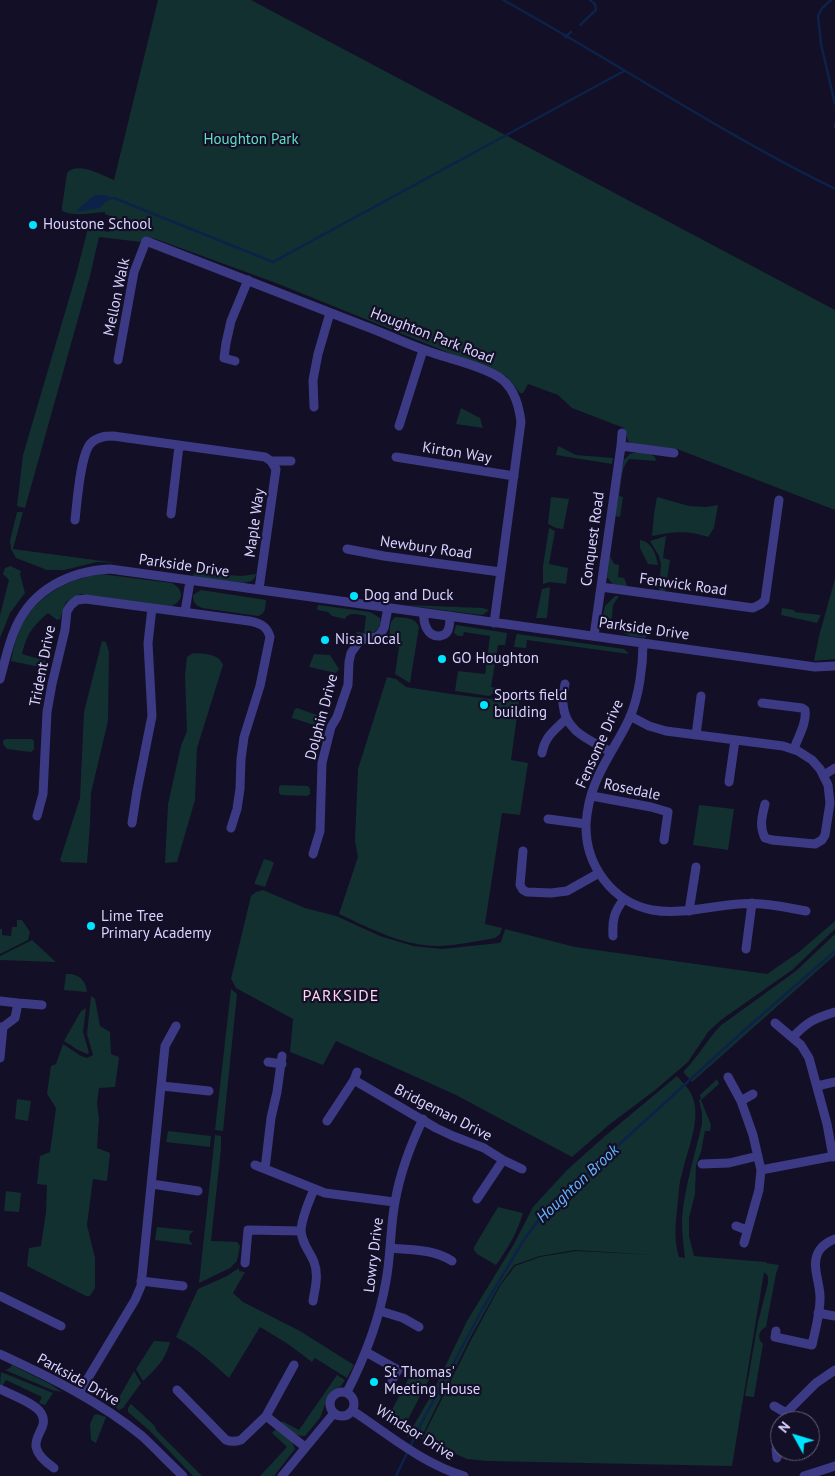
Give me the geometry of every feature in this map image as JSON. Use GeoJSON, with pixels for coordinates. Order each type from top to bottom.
{"type":"FeatureCollection","features":[{"type":"Feature","properties":{"kind":"street","name":"Houghton Park Road"},"geometry":{"type":"LineString","coordinates":[[146,241],[424,350],[471,365],[499,377],[511,390],[519,407],[521,422],[494,622]]}},
{"type":"Feature","properties":{"kind":"street","name":"Mellon Walk"},"geometry":{"type":"LineString","coordinates":[[118,360],[134,272],[146,241]]}},
{"type":"Feature","properties":{"kind":"street"},"geometry":{"type":"LineString","coordinates":[[236,361],[224,358],[226,342],[231,321],[248,280]]}},
{"type":"Feature","properties":{"kind":"street"},"geometry":{"type":"LineString","coordinates":[[314,407],[313,380],[318,354],[330,313]]}},
{"type":"Feature","properties":{"kind":"street"},"geometry":{"type":"LineString","coordinates":[[399,426],[424,350]]}},
{"type":"Feature","properties":{"kind":"street","name":"Conquest Road"},"geometry":{"type":"LineString","coordinates":[[594,636],[622,432]]}},
{"type":"Feature","properties":{"kind":"street"},"geometry":{"type":"LineString","coordinates":[[75,520],[87,448],[100,437],[106,436],[265,457],[271,461],[291,461]]}},
{"type":"Feature","properties":{"kind":"street"},"geometry":{"type":"LineString","coordinates":[[171,514],[179,446]]}},
{"type":"Feature","properties":{"kind":"street"},"geometry":{"type":"LineString","coordinates":[[621,446],[674,453]]}},
{"type":"Feature","properties":{"kind":"street","name":"Kirton Way"},"geometry":{"type":"LineString","coordinates":[[396,457],[514,476]]}},
{"type":"Feature","properties":{"kind":"street","name":"Maple Way"},"geometry":{"type":"LineString","coordinates":[[259,589],[276,469],[271,461]]}},
{"type":"Feature","properties":{"kind":"street"},"geometry":{"type":"LineString","coordinates":[[770,611],[761,604],[765,600],[778,500]]}},
{"type":"Feature","properties":{"kind":"street","name":"Newbury Road"},"geometry":{"type":"LineString","coordinates":[[348,549],[500,572]]}},
{"type":"Feature","properties":{"kind":"street","name":"Parkside Drive"},"geometry":{"type":"LineString","coordinates":[[0,679],[12,635],[20,618],[34,600],[55,584],[85,572],[110,570],[815,667],[835,666]]}},
{"type":"Feature","properties":{"kind":"street"},"geometry":{"type":"LineString","coordinates":[[185,612],[190,580]]}},
{"type":"Feature","properties":{"kind":"street","name":"Fenwick Road"},"geometry":{"type":"LineString","coordinates":[[601,587],[753,608],[761,604]]}},
{"type":"Feature","properties":{"kind":"street","name":"Trident Drive"},"geometry":{"type":"LineString","coordinates":[[37,816],[43,794],[47,712],[65,630],[67,611],[78,600],[86,599],[258,623],[265,627],[270,637],[260,686],[244,737],[240,789],[237,809],[231,828]]}},
{"type":"Feature","properties":{"kind":"street"},"geometry":{"type":"LineString","coordinates":[[132,823],[152,716],[148,643],[152,608]]}},
{"type":"Feature","properties":{"kind":"street"},"geometry":{"type":"LineString","coordinates":[[388,608],[384,628],[380,634],[387,640],[392,641]]}},
{"type":"Feature","properties":{"kind":"street"},"geometry":{"type":"LineString","coordinates":[[424,613],[428,631],[438,636],[447,631],[450,616]]}},
{"type":"Feature","properties":{"kind":"street","name":"Dolphin Drive"},"geometry":{"type":"LineString","coordinates":[[313,854],[320,831],[322,763],[331,727],[337,717],[348,685],[352,653],[358,643],[380,634]]}},
{"type":"Feature","properties":{"kind":"street","name":"Fensome Drive"},"geometry":{"type":"LineString","coordinates":[[643,643],[637,694],[630,716],[599,775],[586,824],[588,844],[593,862],[599,873],[610,887],[624,899],[638,906],[653,910],[689,911],[752,903],[806,911]]}},
{"type":"Feature","properties":{"kind":"street"},"geometry":{"type":"LineString","coordinates":[[566,684],[562,703],[569,724],[578,732],[611,752]]}},
{"type":"Feature","properties":{"kind":"street"},"geometry":{"type":"LineString","coordinates":[[696,735],[701,696]]}},
{"type":"Feature","properties":{"kind":"street"},"geometry":{"type":"LineString","coordinates":[[762,703],[805,710],[803,726],[794,749]]}},
{"type":"Feature","properties":{"kind":"street"},"geometry":{"type":"LineString","coordinates":[[630,716],[649,726],[666,731],[783,746],[803,753],[812,760],[824,775],[828,785],[832,819],[826,835],[816,844],[768,840],[763,836],[761,821],[765,804]]}},
{"type":"Feature","properties":{"kind":"street"},"geometry":{"type":"LineString","coordinates":[[542,754],[548,735],[566,719]]}},
{"type":"Feature","properties":{"kind":"street"},"geometry":{"type":"LineString","coordinates":[[729,782],[736,740]]}},
{"type":"Feature","properties":{"kind":"street"},"geometry":{"type":"LineString","coordinates":[[824,775],[835,768]]}},
{"type":"Feature","properties":{"kind":"street","name":"Rosedale"},"geometry":{"type":"LineString","coordinates":[[592,796],[668,812],[664,840]]}},
{"type":"Feature","properties":{"kind":"street"},"geometry":{"type":"LineString","coordinates":[[548,818],[586,824]]}},
{"type":"Feature","properties":{"kind":"street"},"geometry":{"type":"LineString","coordinates":[[524,851],[520,885],[526,892],[551,893],[567,891],[599,873]]}},
{"type":"Feature","properties":{"kind":"street"},"geometry":{"type":"LineString","coordinates":[[689,911],[696,867]]}},
{"type":"Feature","properties":{"kind":"street"},"geometry":{"type":"LineString","coordinates":[[613,936],[612,922],[617,908],[624,899]]}},
{"type":"Feature","properties":{"kind":"street"},"geometry":{"type":"LineString","coordinates":[[746,949],[752,903]]}},
{"type":"Feature","properties":{"kind":"street"},"geometry":{"type":"LineString","coordinates":[[0,1001],[42,1006]]}},
{"type":"Feature","properties":{"kind":"street"},"geometry":{"type":"LineString","coordinates":[[0,1058],[2,1027],[15,1018],[18,1003]]}},
{"type":"Feature","properties":{"kind":"street"},"geometry":{"type":"LineString","coordinates":[[793,1037],[813,1020],[835,1012]]}},
{"type":"Feature","properties":{"kind":"street"},"geometry":{"type":"LineString","coordinates":[[761,1170],[834,1156],[809,1058],[801,1045],[775,1023]]}},
{"type":"Feature","properties":{"kind":"street"},"geometry":{"type":"LineString","coordinates":[[79,1393],[135,1300],[141,1286],[165,1046],[176,1026]]}},
{"type":"Feature","properties":{"kind":"street"},"geometry":{"type":"LineString","coordinates":[[265,1169],[271,1118],[282,1060],[268,1062]]}},
{"type":"Feature","properties":{"kind":"street","name":"Bridgeman Drive"},"geometry":{"type":"LineString","coordinates":[[327,1121],[355,1076],[392,1103],[453,1136],[484,1148],[522,1169]]}},
{"type":"Feature","properties":{"kind":"street"},"geometry":{"type":"LineString","coordinates":[[728,1077],[741,1101],[753,1135],[761,1170],[759,1190],[744,1243]]}},
{"type":"Feature","properties":{"kind":"street"},"geometry":{"type":"LineString","coordinates":[[817,1086],[835,1082]]}},
{"type":"Feature","properties":{"kind":"street"},"geometry":{"type":"LineString","coordinates":[[162,1086],[209,1091]]}},
{"type":"Feature","properties":{"kind":"street"},"geometry":{"type":"LineString","coordinates":[[741,1101],[753,1094]]}},
{"type":"Feature","properties":{"kind":"street","name":"Lowry Drive"},"geometry":{"type":"LineString","coordinates":[[347,1392],[366,1352],[380,1311],[387,1279],[394,1202],[400,1176],[411,1144],[423,1119]]}},
{"type":"Feature","properties":{"kind":"street"},"geometry":{"type":"LineString","coordinates":[[702,1164],[729,1163],[758,1156]]}},
{"type":"Feature","properties":{"kind":"street"},"geometry":{"type":"LineString","coordinates":[[477,1199],[503,1160]]}},
{"type":"Feature","properties":{"kind":"street"},"geometry":{"type":"LineString","coordinates":[[255,1165],[314,1189],[337,1195],[394,1202]]}},
{"type":"Feature","properties":{"kind":"street"},"geometry":{"type":"LineString","coordinates":[[152,1184],[198,1191]]}},
{"type":"Feature","properties":{"kind":"street"},"geometry":{"type":"LineString","coordinates":[[313,1301],[316,1277],[314,1263],[301,1231],[304,1215],[314,1189]]}},
{"type":"Feature","properties":{"kind":"street"},"geometry":{"type":"LineString","coordinates":[[244,1263],[248,1220]]}},
{"type":"Feature","properties":{"kind":"street"},"geometry":{"type":"LineString","coordinates":[[736,1226],[747,1230]]}},
{"type":"Feature","properties":{"kind":"street"},"geometry":{"type":"LineString","coordinates":[[248,1230],[301,1231]]}},
{"type":"Feature","properties":{"kind":"street"},"geometry":{"type":"LineString","coordinates":[[776,1331],[775,1336],[812,1345],[820,1301],[815,1261],[820,1250],[829,1241],[835,1239]]}},
{"type":"Feature","properties":{"kind":"street"},"geometry":{"type":"LineString","coordinates":[[390,1248],[435,1252],[452,1260]]}},
{"type":"Feature","properties":{"kind":"street"},"geometry":{"type":"LineString","coordinates":[[142,1281],[183,1286]]}},
{"type":"Feature","properties":{"kind":"street"},"geometry":{"type":"LineString","coordinates":[[0,1296],[61,1326]]}},
{"type":"Feature","properties":{"kind":"street"},"geometry":{"type":"LineString","coordinates":[[380,1311],[403,1318],[419,1327]]}},
{"type":"Feature","properties":{"kind":"street"},"geometry":{"type":"LineString","coordinates":[[818,1313],[835,1316]]}},
{"type":"Feature","properties":{"kind":"street"},"geometry":{"type":"LineString","coordinates":[[366,1352],[398,1370],[392,1380]]}},
{"type":"Feature","properties":{"kind":"street","name":"Parkside Drive"},"geometry":{"type":"LineString","coordinates":[[0,1354],[79,1393],[107,1411],[143,1437],[183,1476]]}},
{"type":"Feature","properties":{"kind":"street"},"geometry":{"type":"LineString","coordinates":[[177,1390],[226,1440],[232,1442],[241,1440],[266,1416],[294,1365]]}},
{"type":"Feature","properties":{"kind":"street"},"geometry":{"type":"LineString","coordinates":[[791,1411],[816,1383],[834,1374]]}},
{"type":"Feature","properties":{"kind":"street"},"geometry":{"type":"LineString","coordinates":[[0,1389],[35,1407],[41,1414],[43,1419],[36,1447],[38,1455],[42,1460],[54,1468]]}},
{"type":"Feature","properties":{"kind":"street"},"geometry":{"type":"LineString","coordinates":[[338,1392],[347,1392],[353,1396],[355,1404],[353,1411],[346,1416],[334,1413],[330,1406],[332,1398],[338,1392]]}},
{"type":"Feature","properties":{"kind":"street"},"geometry":{"type":"LineString","coordinates":[[774,1406],[779,1411]]}},
{"type":"Feature","properties":{"kind":"street","name":"Windsor Drive"},"geometry":{"type":"LineString","coordinates":[[353,1411],[449,1474],[464,1476]]}},
{"type":"Feature","properties":{"kind":"street"},"geometry":{"type":"LineString","coordinates":[[282,1476],[334,1413]]}},
{"type":"Feature","properties":{"kind":"street"},"geometry":{"type":"LineString","coordinates":[[266,1416],[305,1447]]}},
{"type":"Feature","properties":{"kind":"street"},"geometry":{"type":"LineString","coordinates":[[804,1476],[835,1466]]}},
{"type":"Feature","properties":{"kind":"green space","name":"Houghton Park"},"geometry":{"type":"Polygon","coordinates":[[[158,0],[251,0],[835,310],[835,510],[677,449],[633,444],[628,441],[624,428],[572,408],[558,395],[528,384],[523,393],[520,393],[506,376],[276,283],[153,238],[146,238],[141,242],[99,237],[90,276],[25,508],[17,506],[23,455],[88,228],[109,232],[113,217],[105,214],[105,212],[78,214],[62,211],[67,173],[77,168],[96,172],[114,180],[158,0]]]}},
{"type":"Feature","properties":{"kind":"green space"},"geometry":{"type":"Polygon","coordinates":[[[461,408],[480,418],[483,428],[456,424],[461,408]]]}},
{"type":"Feature","properties":{"kind":"green space"},"geometry":{"type":"Polygon","coordinates":[[[558,446],[576,455],[613,458],[612,464],[556,455],[558,446]]]}},
{"type":"Feature","properties":{"kind":"green space"},"geometry":{"type":"Polygon","coordinates":[[[638,452],[650,454],[655,457],[656,461],[629,459],[626,462],[619,496],[623,497],[620,517],[615,516],[624,460],[630,454],[638,452]]]}},
{"type":"Feature","properties":{"kind":"green space"},"geometry":{"type":"Polygon","coordinates":[[[551,497],[569,499],[563,529],[548,524],[551,497]]]}},
{"type":"Feature","properties":{"kind":"green space"},"geometry":{"type":"Polygon","coordinates":[[[657,497],[689,506],[706,507],[718,505],[714,528],[708,537],[680,532],[652,536],[657,497]]]}},
{"type":"Feature","properties":{"kind":"green space"},"geometry":{"type":"Polygon","coordinates":[[[17,512],[23,512],[13,549],[117,563],[97,562],[64,570],[47,570],[16,558],[11,549],[10,541],[17,512]]]}},
{"type":"Feature","properties":{"kind":"green space"},"geometry":{"type":"Polygon","coordinates":[[[549,528],[555,531],[549,564],[568,568],[566,584],[550,582],[543,584],[543,566],[549,528]]]}},
{"type":"Feature","properties":{"kind":"green space"},"geometry":{"type":"Polygon","coordinates":[[[666,536],[663,558],[670,560],[665,592],[659,591],[661,564],[659,556],[650,541],[666,536]]]}},
{"type":"Feature","properties":{"kind":"green space"},"geometry":{"type":"Polygon","coordinates":[[[640,540],[648,543],[655,553],[658,565],[648,564],[640,548],[640,540]]]}},
{"type":"Feature","properties":{"kind":"green space"},"geometry":{"type":"Polygon","coordinates":[[[610,556],[614,564],[619,565],[618,577],[624,578],[626,586],[613,585],[607,577],[610,556]]]}},
{"type":"Feature","properties":{"kind":"green space"},"geometry":{"type":"Polygon","coordinates":[[[10,566],[21,571],[20,574],[25,593],[10,613],[0,638],[0,615],[9,580],[3,574],[5,568],[10,566]]]}},
{"type":"Feature","properties":{"kind":"green space"},"geometry":{"type":"Polygon","coordinates":[[[194,573],[242,576],[256,574],[251,581],[237,583],[193,576],[194,573]]]}},
{"type":"Feature","properties":{"kind":"green space"},"geometry":{"type":"Polygon","coordinates":[[[101,574],[172,583],[180,591],[181,598],[172,606],[81,594],[66,602],[60,619],[57,620],[48,613],[38,622],[28,636],[22,654],[46,661],[44,668],[11,661],[18,634],[31,611],[40,601],[62,586],[101,574]]]}},
{"type":"Feature","properties":{"kind":"green space"},"geometry":{"type":"Polygon","coordinates":[[[835,579],[835,659],[814,661],[819,636],[835,579]]]}},
{"type":"Feature","properties":{"kind":"green space"},"geometry":{"type":"Polygon","coordinates":[[[550,587],[547,618],[536,618],[542,589],[550,587]]]}},
{"type":"Feature","properties":{"kind":"green space"},"geometry":{"type":"Polygon","coordinates":[[[201,590],[266,600],[265,610],[258,616],[202,608],[195,603],[193,597],[193,595],[201,590]]]}},
{"type":"Feature","properties":{"kind":"green space"},"geometry":{"type":"Polygon","coordinates":[[[615,596],[619,596],[613,605],[611,626],[646,634],[646,638],[630,636],[611,630],[604,623],[602,620],[605,606],[615,596]]]}},
{"type":"Feature","properties":{"kind":"green space"},"geometry":{"type":"Polygon","coordinates":[[[318,605],[370,612],[380,618],[380,623],[374,632],[359,638],[356,632],[364,633],[366,616],[352,614],[345,619],[317,610],[318,605]]]}},
{"type":"Feature","properties":{"kind":"green space"},"geometry":{"type":"Polygon","coordinates":[[[405,605],[483,608],[489,610],[481,615],[405,605]]]}},
{"type":"Feature","properties":{"kind":"green space"},"geometry":{"type":"Polygon","coordinates":[[[782,608],[794,610],[795,612],[821,615],[817,623],[781,615],[782,608]]]}},
{"type":"Feature","properties":{"kind":"green space"},"geometry":{"type":"Polygon","coordinates":[[[395,617],[415,621],[419,627],[410,683],[395,674],[399,647],[395,646],[395,637],[390,634],[390,629],[395,617]]]}},
{"type":"Feature","properties":{"kind":"green space"},"geometry":{"type":"Polygon","coordinates":[[[456,625],[507,633],[505,645],[498,645],[491,687],[498,688],[497,691],[489,696],[455,691],[458,671],[485,674],[490,636],[464,632],[463,636],[458,636],[454,633],[456,625]]]}},
{"type":"Feature","properties":{"kind":"green space"},"geometry":{"type":"Polygon","coordinates":[[[517,634],[624,649],[629,654],[527,640],[526,648],[514,647],[517,634]]]}},
{"type":"Feature","properties":{"kind":"green space"},"geometry":{"type":"Polygon","coordinates":[[[102,641],[106,642],[109,652],[108,721],[91,793],[87,863],[62,862],[60,860],[80,798],[84,712],[102,641]]]}},
{"type":"Feature","properties":{"kind":"green space"},"geometry":{"type":"Polygon","coordinates":[[[193,653],[215,656],[223,665],[197,748],[195,800],[177,862],[165,863],[168,804],[181,746],[187,731],[185,675],[187,657],[193,653]]]}},
{"type":"Feature","properties":{"kind":"green space"},"geometry":{"type":"Polygon","coordinates":[[[314,654],[330,655],[339,669],[336,673],[309,667],[314,654]]]}},
{"type":"Feature","properties":{"kind":"green space"},"geometry":{"type":"Polygon","coordinates":[[[387,677],[396,679],[406,687],[451,694],[491,699],[503,693],[520,694],[511,760],[528,763],[520,815],[502,813],[485,924],[502,928],[500,934],[495,938],[441,946],[414,944],[388,936],[339,914],[358,857],[355,841],[358,769],[387,677]]]}},
{"type":"Feature","properties":{"kind":"green space"},"geometry":{"type":"Polygon","coordinates":[[[297,708],[320,716],[323,719],[322,722],[317,726],[292,718],[297,708]]]}},
{"type":"Feature","properties":{"kind":"green space"},"geometry":{"type":"Polygon","coordinates":[[[5,739],[32,739],[34,741],[34,749],[31,752],[7,749],[3,744],[5,739]]]}},
{"type":"Feature","properties":{"kind":"green space"},"geometry":{"type":"Polygon","coordinates":[[[281,785],[308,786],[310,794],[307,796],[281,795],[279,787],[281,785]]]}},
{"type":"Feature","properties":{"kind":"green space"},"geometry":{"type":"Polygon","coordinates":[[[699,805],[734,809],[728,850],[693,845],[699,805]]]}},
{"type":"Feature","properties":{"kind":"green space"},"geometry":{"type":"Polygon","coordinates":[[[264,859],[274,863],[265,887],[255,884],[264,859]]]}},
{"type":"Feature","properties":{"kind":"green space"},"geometry":{"type":"Polygon","coordinates":[[[263,890],[305,908],[336,916],[380,936],[413,946],[442,949],[499,943],[505,929],[575,947],[767,974],[799,952],[835,921],[835,929],[792,970],[721,1020],[708,1032],[688,1062],[572,1157],[456,1095],[336,1041],[323,1065],[290,1052],[293,1019],[236,988],[231,979],[251,896],[263,890]]]}},
{"type":"Feature","properties":{"kind":"green space"},"geometry":{"type":"Polygon","coordinates":[[[17,920],[22,920],[30,932],[28,940],[0,954],[0,929],[2,929],[2,935],[11,936],[12,927],[17,927],[17,920]]]}},
{"type":"Feature","properties":{"kind":"green space"},"geometry":{"type":"Polygon","coordinates":[[[835,934],[835,955],[692,1082],[684,1071],[720,1026],[796,971],[835,934]]]}},
{"type":"Feature","properties":{"kind":"green space"},"geometry":{"type":"Polygon","coordinates":[[[32,940],[56,962],[0,960],[0,956],[32,940]]]}},
{"type":"Feature","properties":{"kind":"green space"},"geometry":{"type":"Polygon","coordinates":[[[66,974],[81,978],[87,992],[64,990],[66,974]]]}},
{"type":"Feature","properties":{"kind":"green space"},"geometry":{"type":"Polygon","coordinates":[[[231,989],[237,994],[223,1131],[215,1130],[231,989]]]}},
{"type":"Feature","properties":{"kind":"green space"},"geometry":{"type":"Polygon","coordinates":[[[91,996],[95,999],[100,1026],[110,1032],[111,1054],[119,1057],[115,1087],[99,1088],[97,1148],[110,1153],[107,1181],[93,1179],[87,1225],[95,1258],[95,1288],[90,1296],[86,1296],[27,1266],[29,1248],[41,1246],[46,1212],[47,1185],[37,1184],[40,1156],[50,1152],[56,1108],[47,1094],[51,1066],[56,1064],[63,1044],[81,1056],[87,1058],[93,1055],[87,1034],[91,996]]]}},
{"type":"Feature","properties":{"kind":"green space"},"geometry":{"type":"Polygon","coordinates":[[[86,1008],[83,1032],[89,1053],[87,1054],[64,1041],[81,1011],[86,1008]]]}},
{"type":"Feature","properties":{"kind":"green space"},"geometry":{"type":"Polygon","coordinates":[[[677,1076],[692,1095],[695,1107],[692,1136],[679,1187],[676,1243],[679,1257],[685,1258],[683,1208],[702,1124],[700,1095],[717,1079],[719,1084],[701,1100],[711,1125],[710,1131],[705,1131],[701,1152],[696,1165],[695,1194],[689,1218],[689,1236],[694,1256],[766,1262],[779,1265],[766,1327],[761,1330],[759,1335],[763,1344],[754,1397],[745,1396],[758,1322],[768,1283],[768,1276],[764,1272],[732,1466],[487,1461],[467,1459],[422,1439],[500,1286],[515,1266],[540,1257],[576,1251],[656,1255],[575,1250],[540,1256],[514,1265],[499,1286],[469,1340],[421,1438],[407,1437],[432,1394],[467,1321],[514,1244],[533,1207],[567,1170],[677,1076]]]}},
{"type":"Feature","properties":{"kind":"green space"},"geometry":{"type":"Polygon","coordinates":[[[17,1099],[31,1101],[28,1121],[15,1119],[17,1099]]]}},
{"type":"Feature","properties":{"kind":"green space"},"geometry":{"type":"Polygon","coordinates":[[[168,1131],[211,1136],[210,1147],[166,1142],[168,1131]]]}},
{"type":"Feature","properties":{"kind":"green space"},"geometry":{"type":"Polygon","coordinates":[[[215,1135],[221,1136],[221,1149],[211,1241],[237,1242],[240,1246],[237,1261],[230,1268],[199,1283],[215,1135]]]}},
{"type":"Feature","properties":{"kind":"green space"},"geometry":{"type":"Polygon","coordinates":[[[6,1191],[21,1193],[19,1212],[4,1211],[6,1191]]]}},
{"type":"Feature","properties":{"kind":"green space"},"geometry":{"type":"Polygon","coordinates":[[[498,1207],[523,1213],[512,1240],[496,1265],[477,1254],[474,1247],[498,1207]]]}},
{"type":"Feature","properties":{"kind":"green space"},"geometry":{"type":"Polygon","coordinates":[[[157,1227],[194,1231],[190,1234],[189,1240],[193,1245],[155,1240],[157,1227]]]}},
{"type":"Feature","properties":{"kind":"green space"},"geometry":{"type":"Polygon","coordinates":[[[239,1268],[239,1271],[245,1272],[233,1293],[243,1302],[300,1331],[354,1365],[347,1378],[315,1358],[312,1362],[288,1344],[260,1327],[229,1378],[198,1351],[176,1337],[198,1289],[227,1276],[239,1268]]]}},
{"type":"Feature","properties":{"kind":"green space"},"geometry":{"type":"Polygon","coordinates":[[[154,1341],[170,1342],[163,1359],[143,1381],[136,1369],[154,1341]]]}},
{"type":"Feature","properties":{"kind":"green space"},"geometry":{"type":"Polygon","coordinates":[[[12,1365],[62,1392],[52,1390],[5,1370],[12,1365]]]}},
{"type":"Feature","properties":{"kind":"green space"},"geometry":{"type":"Polygon","coordinates":[[[413,1370],[430,1377],[402,1431],[387,1419],[413,1370]]]}},
{"type":"Feature","properties":{"kind":"green space"},"geometry":{"type":"Polygon","coordinates":[[[134,1371],[141,1383],[123,1408],[119,1410],[116,1407],[116,1403],[134,1371]]]}},
{"type":"Feature","properties":{"kind":"green space"},"geometry":{"type":"Polygon","coordinates":[[[1,1372],[53,1393],[45,1405],[39,1403],[42,1397],[6,1380],[2,1386],[0,1385],[1,1372]]]}},
{"type":"Feature","properties":{"kind":"green space"},"geometry":{"type":"Polygon","coordinates":[[[337,1375],[345,1380],[341,1386],[329,1394],[320,1418],[305,1436],[295,1434],[281,1423],[282,1421],[299,1430],[337,1375]]]}},
{"type":"Feature","properties":{"kind":"green space"},"geometry":{"type":"Polygon","coordinates":[[[131,1404],[154,1425],[157,1431],[202,1476],[193,1476],[150,1431],[128,1412],[131,1404]]]}},
{"type":"Feature","properties":{"kind":"green space"},"geometry":{"type":"Polygon","coordinates":[[[94,1415],[106,1417],[96,1443],[91,1440],[90,1424],[94,1415]]]}},
{"type":"Feature","properties":{"kind":"green space"},"geometry":{"type":"Polygon","coordinates":[[[276,1429],[292,1442],[295,1449],[274,1476],[260,1476],[287,1447],[272,1433],[276,1429]]]}},
{"type":"Feature","properties":{"kind":"water"},"geometry":{"type":"Polygon","coordinates":[[[95,195],[105,195],[114,198],[105,202],[100,208],[76,212],[81,206],[95,195]]]}},
{"type":"Feature","properties":{"kind":"waterway"},"geometry":{"type":"LineString","coordinates":[[503,0],[709,121],[835,189]]}},
{"type":"Feature","properties":{"kind":"waterway"},"geometry":{"type":"LineString","coordinates":[[580,25],[596,10],[595,4],[590,0]]}},
{"type":"Feature","properties":{"kind":"waterway","name":"Houghton Brook"},"geometry":{"type":"LineString","coordinates":[[831,0],[822,8],[818,16],[821,44],[835,104]]}},
{"type":"Feature","properties":{"kind":"waterway"},"geometry":{"type":"LineString","coordinates":[[565,37],[571,32]]}},
{"type":"Feature","properties":{"kind":"waterway"},"geometry":{"type":"LineString","coordinates":[[114,198],[273,262],[624,71]]}},
{"type":"Feature","properties":{"kind":"waterway","name":"Houghton Brook"},"geometry":{"type":"LineString","coordinates":[[396,1476],[421,1424],[483,1308],[525,1238],[544,1213],[738,1036],[835,951]]}},
{"type":"Feature","properties":{"kind":"place","name":"Houstone School"},"geometry":{"type":"Point","coordinates":[33,225]}},
{"type":"Feature","properties":{"kind":"place","name":"Dog and Duck"},"geometry":{"type":"Point","coordinates":[354,596]}},
{"type":"Feature","properties":{"kind":"place","name":"Nisa Local"},"geometry":{"type":"Point","coordinates":[325,640]}},
{"type":"Feature","properties":{"kind":"place","name":"GO Houghton"},"geometry":{"type":"Point","coordinates":[442,659]}},
{"type":"Feature","properties":{"kind":"place","name":"Sports field building"},"geometry":{"type":"Point","coordinates":[484,705]}},
{"type":"Feature","properties":{"kind":"place","name":"Lime Tree Primary Academy"},"geometry":{"type":"Point","coordinates":[91,926]}},
{"type":"Feature","properties":{"kind":"place","name":"St Thomas' Meeting House"},"geometry":{"type":"Point","coordinates":[374,1382]}},
{"type":"Feature","properties":{"kind":"district","name":"PARKSIDE"},"geometry":{"type":"Point","coordinates":[341,996]}}]}
